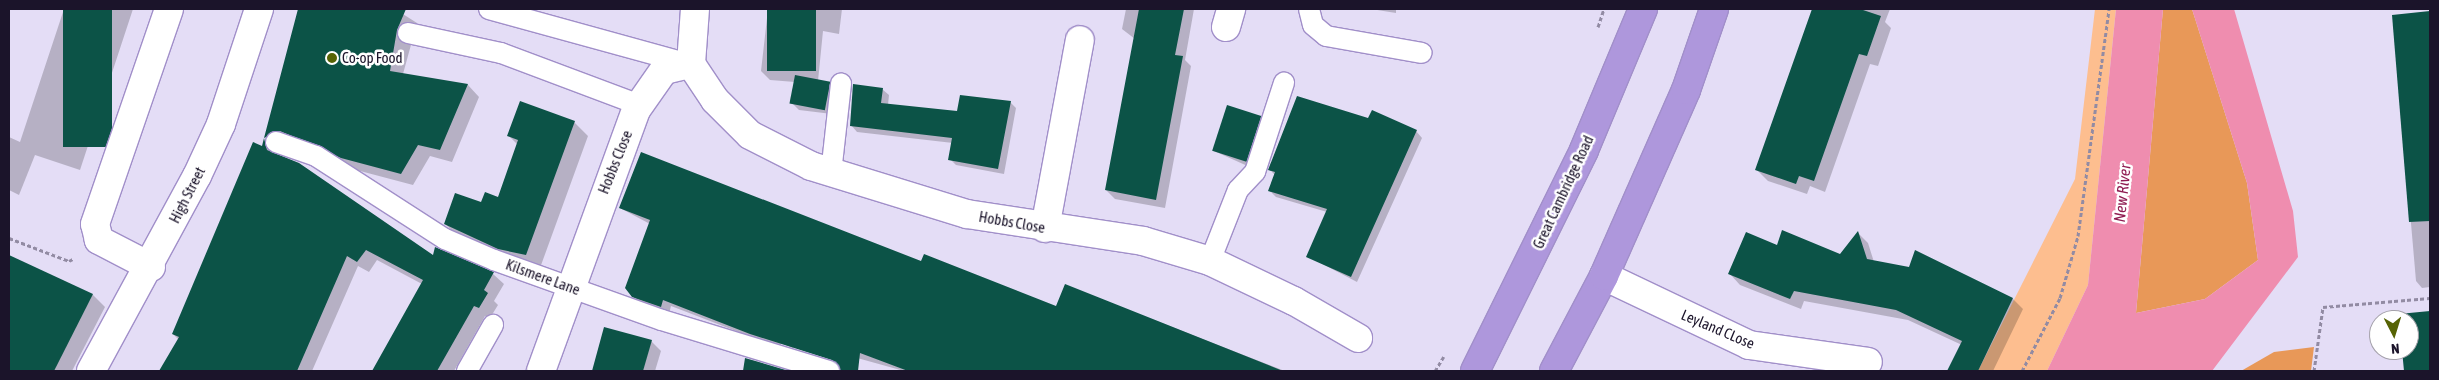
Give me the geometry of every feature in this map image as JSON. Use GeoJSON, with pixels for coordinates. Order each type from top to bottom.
{"type":"FeatureCollection","features":[{"type":"Feature","properties":{"kind":"highway","name":"Great Cambridge Road"},"geometry":{"type":"LineString","coordinates":[[1475,371],[1584,150],[1643,9]]}},
{"type":"Feature","properties":{"kind":"highway"},"geometry":{"type":"LineString","coordinates":[[1554,371],[1604,276],[1686,90],[1714,9]]}},
{"type":"Feature","properties":{"kind":"street"},"geometry":{"type":"LineString","coordinates":[[151,267],[100,240],[96,224],[169,9]]}},
{"type":"Feature","properties":{"kind":"street","name":"High Street"},"geometry":{"type":"LineString","coordinates":[[92,371],[151,267],[221,124],[259,9]]}},
{"type":"Feature","properties":{"kind":"street"},"geometry":{"type":"LineString","coordinates":[[691,64],[695,9]]}},
{"type":"Feature","properties":{"kind":"street"},"geometry":{"type":"LineString","coordinates":[[1044,228],[1080,40]]}},
{"type":"Feature","properties":{"kind":"street","name":"Hobbs Close"},"geometry":{"type":"LineString","coordinates":[[541,371],[569,287],[639,104],[664,70],[691,64],[715,100],[750,135],[831,173],[901,197],[1044,228],[1143,241],[1210,262],[1302,305],[1358,338]]}},
{"type":"Feature","properties":{"kind":"street","name":"Leyland CLose"},"geometry":{"type":"LineString","coordinates":[[1604,276],[1749,345],[1868,362]]}},
{"type":"Feature","properties":{"kind":"lane"},"geometry":{"type":"LineString","coordinates":[[489,9],[691,64]]}},
{"type":"Feature","properties":{"kind":"lane"},"geometry":{"type":"LineString","coordinates":[[1309,9],[1313,25],[1326,36],[1422,53]]}},
{"type":"Feature","properties":{"kind":"lane"},"geometry":{"type":"LineString","coordinates":[[408,33],[501,53],[639,104]]}},
{"type":"Feature","properties":{"kind":"lane"},"geometry":{"type":"LineString","coordinates":[[1210,262],[1238,190],[1255,172],[1284,83]]}},
{"type":"Feature","properties":{"kind":"lane"},"geometry":{"type":"LineString","coordinates":[[831,173],[841,84]]}},
{"type":"Feature","properties":{"kind":"lane","name":"Kilsmere Lane"},"geometry":{"type":"LineString","coordinates":[[276,142],[316,156],[445,239],[569,287],[829,371]]}},
{"type":"Feature","properties":{"kind":"lane"},"geometry":{"type":"LineString","coordinates":[[467,371],[493,325]]}},
{"type":"Feature","properties":{"kind":"path"},"geometry":{"type":"LineString","coordinates":[[2022,371],[2060,298],[2078,236],[2109,9]]}},
{"type":"Feature","properties":{"kind":"path"},"geometry":{"type":"LineString","coordinates":[[9,238],[69,261],[100,240]]}},
{"type":"Feature","properties":{"kind":"path"},"geometry":{"type":"LineString","coordinates":[[2314,371],[2323,307],[2430,298]]}},
{"type":"Feature","properties":{"kind":"shaded area"},"geometry":{"type":"Polygon","coordinates":[[[2095,9],[2116,9],[2088,285],[2047,371],[1978,371],[2075,179],[2095,9]]]}},
{"type":"Feature","properties":{"kind":"shaded area"},"geometry":{"type":"Polygon","coordinates":[[[2163,9],[2192,9],[2247,183],[2258,260],[2205,299],[2136,313],[2163,9]]]}},
{"type":"Feature","properties":{"kind":"shaded area"},"geometry":{"type":"Polygon","coordinates":[[[2314,347],[2311,371],[2241,371],[2274,352],[2314,347]]]}},
{"type":"Feature","properties":{"kind":"water","name":"New River"},"geometry":{"type":"Polygon","coordinates":[[[2116,9],[2163,9],[2136,313],[2205,299],[2258,260],[2247,183],[2192,9],[2234,9],[2293,211],[2298,257],[2212,371],[2047,371],[2088,285],[2116,9]]]}},
{"type":"Feature","properties":{"kind":"building"},"geometry":{"type":"Polygon","coordinates":[[[63,9],[112,9],[112,147],[63,147],[63,9]]]}},
{"type":"Feature","properties":{"kind":"building"},"geometry":{"type":"Polygon","coordinates":[[[298,9],[406,9],[397,30],[390,71],[468,84],[440,150],[418,145],[401,174],[341,158],[280,131],[264,138],[298,9]]]}},
{"type":"Feature","properties":{"kind":"building"},"geometry":{"type":"Polygon","coordinates":[[[767,9],[816,9],[816,71],[767,71],[767,9]]]}},
{"type":"Feature","properties":{"kind":"building"},"geometry":{"type":"Polygon","coordinates":[[[1139,9],[1184,9],[1175,55],[1183,56],[1156,200],[1105,190],[1139,9]]]}},
{"type":"Feature","properties":{"kind":"building"},"geometry":{"type":"Polygon","coordinates":[[[1812,9],[1860,9],[1881,16],[1867,56],[1859,54],[1814,181],[1799,176],[1796,184],[1755,170],[1812,9]]]}},
{"type":"Feature","properties":{"kind":"building"},"geometry":{"type":"Polygon","coordinates":[[[2430,11],[2430,221],[2409,222],[2392,15],[2430,11]]]}},
{"type":"Feature","properties":{"kind":"building"},"geometry":{"type":"Polygon","coordinates":[[[795,75],[830,82],[825,110],[789,103],[795,75]]]}},
{"type":"Feature","properties":{"kind":"building"},"geometry":{"type":"Polygon","coordinates":[[[853,84],[883,88],[881,103],[957,111],[960,95],[1011,101],[998,169],[948,160],[952,138],[850,126],[853,84]]]}},
{"type":"Feature","properties":{"kind":"building"},"geometry":{"type":"Polygon","coordinates":[[[1297,96],[1368,118],[1372,110],[1417,130],[1351,277],[1306,257],[1327,209],[1268,191],[1275,172],[1268,170],[1297,96]]]}},
{"type":"Feature","properties":{"kind":"building"},"geometry":{"type":"Polygon","coordinates":[[[520,101],[575,121],[526,255],[498,249],[444,224],[455,193],[481,202],[485,192],[498,197],[518,140],[507,136],[520,101]]]}},
{"type":"Feature","properties":{"kind":"building"},"geometry":{"type":"Polygon","coordinates":[[[1227,105],[1261,116],[1246,162],[1212,151],[1227,105]]]}},
{"type":"Feature","properties":{"kind":"building"},"geometry":{"type":"Polygon","coordinates":[[[264,138],[267,150],[299,163],[433,255],[435,247],[494,272],[484,290],[488,293],[479,308],[474,306],[437,371],[372,371],[423,280],[366,250],[357,262],[347,256],[297,371],[159,371],[179,337],[172,334],[253,142],[262,146],[264,138]]]}},
{"type":"Feature","properties":{"kind":"building"},"geometry":{"type":"Polygon","coordinates":[[[641,152],[921,261],[924,254],[1056,306],[1065,284],[1283,371],[908,371],[860,353],[858,371],[841,371],[832,360],[750,334],[663,300],[661,307],[632,297],[625,288],[650,220],[619,208],[641,152]]]}},
{"type":"Feature","properties":{"kind":"building"},"geometry":{"type":"Polygon","coordinates":[[[1782,230],[1840,254],[1858,231],[1867,259],[1909,267],[1915,250],[2013,298],[1978,371],[1947,371],[1962,341],[1896,310],[1794,291],[1790,299],[1728,274],[1746,232],[1777,245],[1782,230]]]}},
{"type":"Feature","properties":{"kind":"building"},"geometry":{"type":"Polygon","coordinates":[[[9,255],[93,294],[54,371],[9,371],[9,255]]]}},
{"type":"Feature","properties":{"kind":"building"},"geometry":{"type":"Polygon","coordinates":[[[2430,311],[2430,371],[2404,371],[2403,360],[2419,360],[2419,312],[2430,311]]]}},
{"type":"Feature","properties":{"kind":"building"},"geometry":{"type":"Polygon","coordinates":[[[604,327],[652,340],[643,371],[592,371],[604,327]]]}},
{"type":"Feature","properties":{"kind":"building"},"geometry":{"type":"Polygon","coordinates":[[[745,358],[789,371],[743,371],[745,358]]]}},
{"type":"Feature","properties":{"kind":"place","name":"Co-op Food"},"geometry":{"type":"Point","coordinates":[332,58]}}]}
